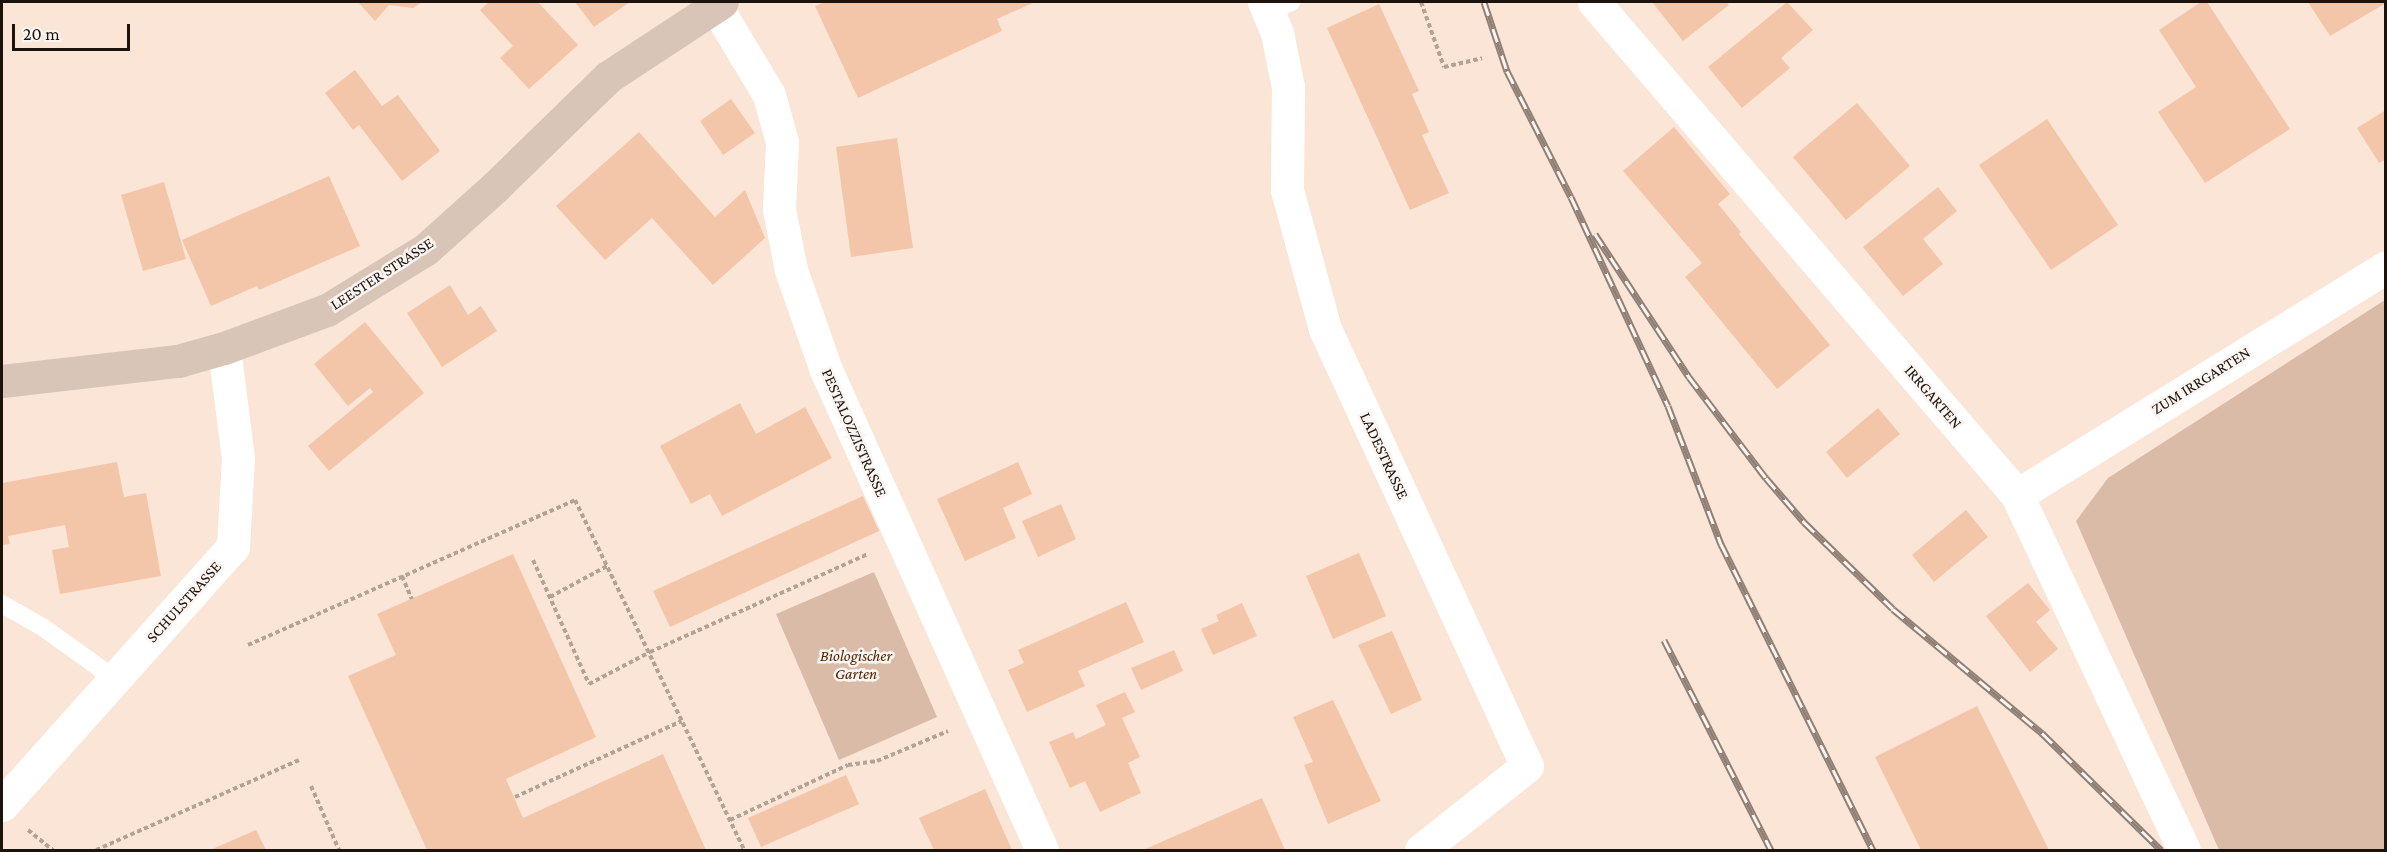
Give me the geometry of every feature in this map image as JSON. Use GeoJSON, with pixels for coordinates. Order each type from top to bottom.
{"type":"FeatureCollection","features":[{"type":"Feature","properties":{"kind":"street","name":"IRRGARTEN"},"geometry":{"type":"LineString","coordinates":[[1594,2],[2017,495],[2184,850]]}},
{"type":"Feature","properties":{"kind":"street","name":"LEESTER STRASSE"},"geometry":{"type":"LineString","coordinates":[[2,381],[178,361],[224,348],[327,310],[426,249],[495,187],[608,77],[718,3]]}},
{"type":"Feature","properties":{"kind":"street","name":"PESTALOZZISTRASSE"},"geometry":{"type":"LineString","coordinates":[[718,3],[769,96],[782,142],[779,209],[790,270],[826,370],[1042,850]]}},
{"type":"Feature","properties":{"kind":"street","name":"LADESTRASSE"},"geometry":{"type":"LineString","coordinates":[[1275,5],[1277,33],[1288,87],[1287,190],[1325,328],[1527,766],[1421,850]]}},
{"type":"Feature","properties":{"kind":"street","name":"ZUM IRRGARTEN"},"geometry":{"type":"LineString","coordinates":[[2017,495],[2385,267]]}},
{"type":"Feature","properties":{"kind":"street","name":"SCHULSTRASSE"},"geometry":{"type":"LineString","coordinates":[[2,805],[233,547],[238,458],[224,348]]}},
{"type":"Feature","properties":{"kind":"lane"},"geometry":{"type":"LineString","coordinates":[[2,604],[44,627],[115,679]]}},
{"type":"Feature","properties":{"kind":"path"},"geometry":{"type":"LineString","coordinates":[[1421,2],[1444,67],[1482,58]]}},
{"type":"Feature","properties":{"kind":"path"},"geometry":{"type":"LineString","coordinates":[[248,645],[575,500],[744,850]]}},
{"type":"Feature","properties":{"kind":"path"},"geometry":{"type":"LineString","coordinates":[[533,560],[589,684],[650,652],[901,539]]}},
{"type":"Feature","properties":{"kind":"path"},"geometry":{"type":"LineString","coordinates":[[550,597],[570,584],[607,566]]}},
{"type":"Feature","properties":{"kind":"path"},"geometry":{"type":"LineString","coordinates":[[402,576],[412,598]]}},
{"type":"Feature","properties":{"kind":"path"},"geometry":{"type":"LineString","coordinates":[[730,820],[848,765],[877,761],[982,717]]}},
{"type":"Feature","properties":{"kind":"path"},"geometry":{"type":"LineString","coordinates":[[514,797],[682,721]]}},
{"type":"Feature","properties":{"kind":"path"},"geometry":{"type":"LineString","coordinates":[[96,850],[299,760]]}},
{"type":"Feature","properties":{"kind":"path"},"geometry":{"type":"LineString","coordinates":[[311,786],[339,850]]}},
{"type":"Feature","properties":{"kind":"green space"},"geometry":{"type":"Polygon","coordinates":[[[2385,300],[2385,850],[2219,850],[2076,521],[2108,478],[2385,300]]]}},
{"type":"Feature","properties":{"kind":"green space","name":"Biologischer Garten"},"geometry":{"type":"Polygon","coordinates":[[[874,572],[937,717],[839,760],[776,614],[874,572]]]}},
{"type":"Feature","properties":{"kind":"building"},"geometry":{"type":"Polygon","coordinates":[[[358,2],[422,2],[413,8],[389,5],[375,21],[358,2]]]}},
{"type":"Feature","properties":{"kind":"building"},"geometry":{"type":"Polygon","coordinates":[[[489,2],[538,2],[578,45],[529,89],[500,58],[513,46],[480,10],[489,2]]]}},
{"type":"Feature","properties":{"kind":"building"},"geometry":{"type":"Polygon","coordinates":[[[575,2],[630,2],[594,27],[575,2]]]}},
{"type":"Feature","properties":{"kind":"building"},"geometry":{"type":"Polygon","coordinates":[[[825,2],[1035,2],[997,19],[1002,31],[858,98],[815,6],[825,2]]]}},
{"type":"Feature","properties":{"kind":"building"},"geometry":{"type":"Polygon","coordinates":[[[1652,2],[1726,2],[1729,5],[1683,41],[1652,2]]]}},
{"type":"Feature","properties":{"kind":"building"},"geometry":{"type":"Polygon","coordinates":[[[1787,2],[1813,30],[1781,58],[1790,68],[1742,108],[1708,67],[1787,2]]]}},
{"type":"Feature","properties":{"kind":"building"},"geometry":{"type":"Polygon","coordinates":[[[2201,2],[2207,2],[2290,129],[2205,183],[2158,112],[2196,87],[2159,30],[2201,2]]]}},
{"type":"Feature","properties":{"kind":"building"},"geometry":{"type":"Polygon","coordinates":[[[2308,2],[2386,2],[2386,3],[2330,36],[2308,2]]]}},
{"type":"Feature","properties":{"kind":"building"},"geometry":{"type":"Polygon","coordinates":[[[1379,4],[1419,91],[1412,94],[1429,132],[1422,135],[1449,193],[1410,210],[1327,28],[1379,4]]]}},
{"type":"Feature","properties":{"kind":"building"},"geometry":{"type":"Polygon","coordinates":[[[355,70],[382,106],[398,95],[440,151],[402,181],[359,125],[353,130],[325,93],[355,70]]]}},
{"type":"Feature","properties":{"kind":"building"},"geometry":{"type":"Polygon","coordinates":[[[731,99],[755,133],[723,155],[700,121],[731,99]]]}},
{"type":"Feature","properties":{"kind":"building"},"geometry":{"type":"Polygon","coordinates":[[[1857,103],[1910,166],[1846,220],[1793,157],[1857,103]]]}},
{"type":"Feature","properties":{"kind":"building"},"geometry":{"type":"Polygon","coordinates":[[[2386,110],[2386,159],[2379,163],[2357,128],[2386,110]]]}},
{"type":"Feature","properties":{"kind":"building"},"geometry":{"type":"Polygon","coordinates":[[[2047,119],[2118,225],[2051,270],[1979,165],[2047,119]]]}},
{"type":"Feature","properties":{"kind":"building"},"geometry":{"type":"Polygon","coordinates":[[[1674,127],[1730,194],[1718,204],[1741,232],[1739,234],[1830,345],[1777,389],[1685,277],[1702,263],[1623,171],[1674,127]]]}},
{"type":"Feature","properties":{"kind":"building"},"geometry":{"type":"Polygon","coordinates":[[[639,132],[715,217],[745,190],[765,238],[713,285],[652,218],[605,260],[556,206],[639,132]]]}},
{"type":"Feature","properties":{"kind":"building"},"geometry":{"type":"Polygon","coordinates":[[[897,138],[913,248],[851,257],[836,147],[897,138]]]}},
{"type":"Feature","properties":{"kind":"building"},"geometry":{"type":"Polygon","coordinates":[[[329,176],[360,246],[259,290],[257,286],[211,306],[182,240],[329,176]]]}},
{"type":"Feature","properties":{"kind":"building"},"geometry":{"type":"Polygon","coordinates":[[[164,182],[186,259],[143,271],[121,195],[164,182]]]}},
{"type":"Feature","properties":{"kind":"building"},"geometry":{"type":"Polygon","coordinates":[[[1938,187],[1957,211],[1923,239],[1943,264],[1903,296],[1863,247],[1938,187]]]}},
{"type":"Feature","properties":{"kind":"building"},"geometry":{"type":"Polygon","coordinates":[[[450,285],[468,315],[481,306],[497,331],[442,367],[407,313],[450,285]]]}},
{"type":"Feature","properties":{"kind":"building"},"geometry":{"type":"Polygon","coordinates":[[[365,322],[424,393],[329,471],[308,446],[373,392],[370,388],[348,406],[314,364],[365,322]]]}},
{"type":"Feature","properties":{"kind":"building"},"geometry":{"type":"Polygon","coordinates":[[[740,403],[756,434],[805,407],[832,458],[722,516],[710,494],[691,504],[660,446],[740,403]]]}},
{"type":"Feature","properties":{"kind":"building"},"geometry":{"type":"Polygon","coordinates":[[[1878,408],[1900,434],[1847,478],[1826,452],[1878,408]]]}},
{"type":"Feature","properties":{"kind":"building"},"geometry":{"type":"Polygon","coordinates":[[[117,462],[124,497],[146,493],[161,576],[60,594],[52,550],[69,547],[65,525],[8,536],[10,544],[2,545],[2,483],[117,462]]]}},
{"type":"Feature","properties":{"kind":"building"},"geometry":{"type":"Polygon","coordinates":[[[1018,462],[1032,494],[1003,508],[1016,538],[965,561],[937,499],[1018,462]]]}},
{"type":"Feature","properties":{"kind":"building"},"geometry":{"type":"Polygon","coordinates":[[[863,496],[879,531],[670,627],[653,591],[863,496]]]}},
{"type":"Feature","properties":{"kind":"building"},"geometry":{"type":"Polygon","coordinates":[[[1061,504],[1076,539],[1038,557],[1022,521],[1061,504]]]}},
{"type":"Feature","properties":{"kind":"building"},"geometry":{"type":"Polygon","coordinates":[[[1966,510],[1988,537],[1934,582],[1912,555],[1966,510]]]}},
{"type":"Feature","properties":{"kind":"building"},"geometry":{"type":"Polygon","coordinates":[[[1359,553],[1386,616],[1333,639],[1306,576],[1359,553]]]}},
{"type":"Feature","properties":{"kind":"building"},"geometry":{"type":"Polygon","coordinates":[[[513,554],[596,737],[506,779],[523,818],[663,754],[706,850],[427,850],[348,676],[396,655],[377,614],[513,554]]]}},
{"type":"Feature","properties":{"kind":"building"},"geometry":{"type":"Polygon","coordinates":[[[2028,583],[2050,610],[2036,622],[2058,649],[2030,672],[1986,616],[2028,583]]]}},
{"type":"Feature","properties":{"kind":"building"},"geometry":{"type":"Polygon","coordinates":[[[1126,602],[1144,642],[1078,671],[1085,686],[1027,712],[1008,670],[1024,663],[1018,650],[1126,602]]]}},
{"type":"Feature","properties":{"kind":"building"},"geometry":{"type":"Polygon","coordinates":[[[1242,603],[1257,636],[1213,655],[1201,629],[1219,621],[1216,615],[1242,603]]]}},
{"type":"Feature","properties":{"kind":"building"},"geometry":{"type":"Polygon","coordinates":[[[1392,631],[1422,700],[1391,714],[1358,645],[1392,631]]]}},
{"type":"Feature","properties":{"kind":"building"},"geometry":{"type":"Polygon","coordinates":[[[1174,650],[1183,671],[1141,690],[1131,668],[1174,650]]]}},
{"type":"Feature","properties":{"kind":"building"},"geometry":{"type":"Polygon","coordinates":[[[1125,692],[1135,712],[1122,718],[1140,757],[1128,763],[1141,793],[1100,812],[1085,781],[1070,788],[1049,742],[1073,732],[1076,739],[1106,725],[1096,705],[1125,692]]]}},
{"type":"Feature","properties":{"kind":"building"},"geometry":{"type":"Polygon","coordinates":[[[1333,700],[1381,801],[1328,824],[1304,765],[1313,762],[1293,717],[1333,700]]]}},
{"type":"Feature","properties":{"kind":"building"},"geometry":{"type":"Polygon","coordinates":[[[1977,706],[2049,850],[1921,850],[1875,757],[1977,706]]]}},
{"type":"Feature","properties":{"kind":"building"},"geometry":{"type":"Polygon","coordinates":[[[846,775],[859,804],[761,847],[748,818],[846,775]]]}},
{"type":"Feature","properties":{"kind":"building"},"geometry":{"type":"Polygon","coordinates":[[[985,789],[1012,850],[934,850],[919,818],[985,789]]]}},
{"type":"Feature","properties":{"kind":"building"},"geometry":{"type":"Polygon","coordinates":[[[1262,798],[1285,850],[1143,850],[1262,798]]]}},
{"type":"Feature","properties":{"kind":"building"},"geometry":{"type":"Polygon","coordinates":[[[256,830],[266,850],[210,850],[256,830]]]}},
{"type":"Feature","properties":{"kind":"railway"},"geometry":{"type":"LineString","coordinates":[[1484,2],[1507,71],[1571,197],[1668,406],[1721,544],[1873,850]]}},
{"type":"Feature","properties":{"kind":"railway"},"geometry":{"type":"LineString","coordinates":[[1595,234],[1689,377],[1766,478],[1804,522],[1893,609],[2042,733],[2161,850]]}},
{"type":"Feature","properties":{"kind":"railway"},"geometry":{"type":"LineString","coordinates":[[1664,640],[1771,850]]}}]}
